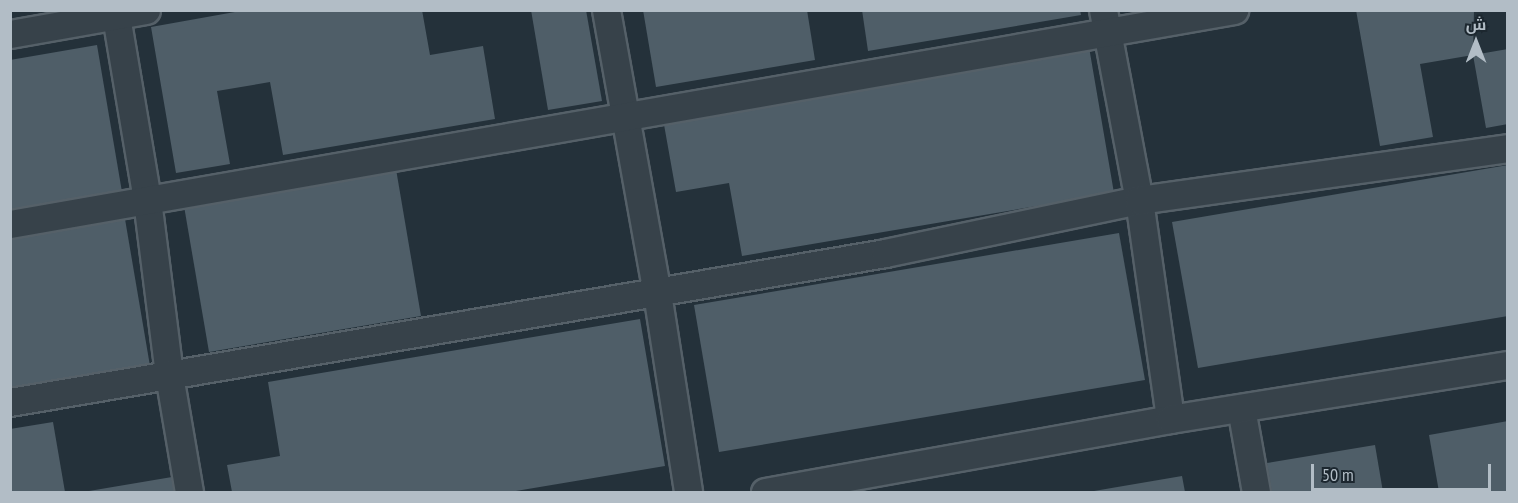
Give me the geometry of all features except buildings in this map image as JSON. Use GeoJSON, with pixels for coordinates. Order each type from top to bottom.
{"type":"FeatureCollection","features":[{"type":"Feature","properties":{"kind":"street"},"geometry":{"type":"LineString","coordinates":[[10,34],[146,10]]}},
{"type":"Feature","properties":{"kind":"street"},"geometry":{"type":"LineString","coordinates":[[606,10],[623,117],[657,293],[688,492]]}},
{"type":"Feature","properties":{"kind":"street"},"geometry":{"type":"LineString","coordinates":[[10,224],[623,117],[1105,22],[1234,10]]}},
{"type":"Feature","properties":{"kind":"street"},"geometry":{"type":"LineString","coordinates":[[116,16],[147,200],[169,375],[189,492]]}},
{"type":"Feature","properties":{"kind":"street"},"geometry":{"type":"LineString","coordinates":[[1105,22],[1139,200],[1170,419]]}},
{"type":"Feature","properties":{"kind":"street"},"geometry":{"type":"LineString","coordinates":[[10,402],[885,253],[1139,200],[1508,148]]}},
{"type":"Feature","properties":{"kind":"street"},"geometry":{"type":"LineString","coordinates":[[765,492],[838,487],[922,462],[1170,419],[1508,365]]}},
{"type":"Feature","properties":{"kind":"street"},"geometry":{"type":"LineString","coordinates":[[1241,408],[1256,492]]}}]}
